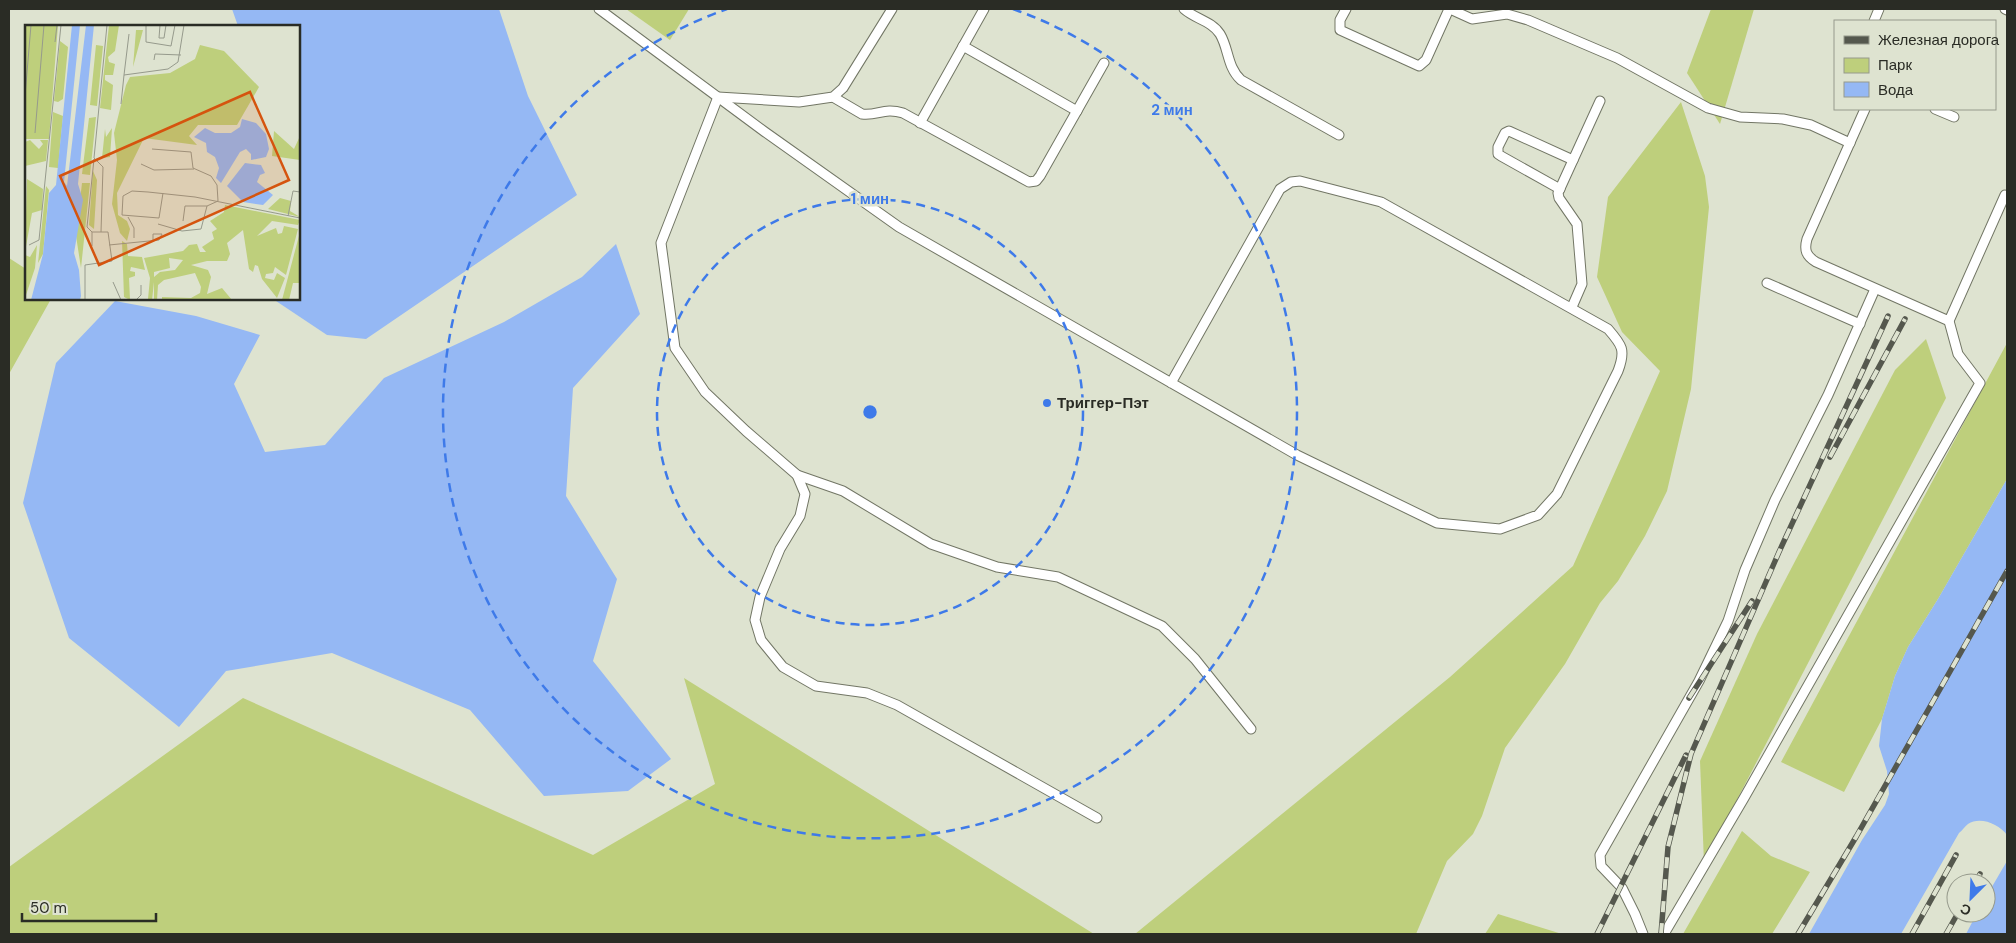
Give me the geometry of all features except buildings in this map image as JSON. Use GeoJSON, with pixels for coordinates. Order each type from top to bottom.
{"type":"FeatureCollection","features":[{"type":"Feature","properties":{"kind":"lane"},"geometry":{"type":"LineString","coordinates":[[599,9],[898,227],[1297,455],[1437,523],[1500,529],[1538,515],[1557,494],[1624,356],[1620,342],[1608,329],[1572,307],[1381,202],[1300,181],[1291,182],[1280,189],[1171,382]]}},
{"type":"Feature","properties":{"kind":"lane"},"geometry":{"type":"LineString","coordinates":[[718,97],[799,102],[833,97],[843,88],[892,9]]}},
{"type":"Feature","properties":{"kind":"lane"},"geometry":{"type":"LineString","coordinates":[[920,123],[984,9]]}},
{"type":"Feature","properties":{"kind":"lane"},"geometry":{"type":"LineString","coordinates":[[1184,9],[1219,32],[1233,73],[1241,80],[1339,135]]}},
{"type":"Feature","properties":{"kind":"lane"},"geometry":{"type":"LineString","coordinates":[[1346,9],[1339,25],[1340,30],[1419,66],[1426,60],[1449,9],[1472,19],[1507,14],[1528,20],[1617,58],[1708,108],[1740,117],[1783,119],[1811,125],[1850,143]]}},
{"type":"Feature","properties":{"kind":"lane"},"geometry":{"type":"LineString","coordinates":[[963,46],[1077,111]]}},
{"type":"Feature","properties":{"kind":"lane"},"geometry":{"type":"LineString","coordinates":[[833,97],[862,114],[892,109],[1029,182],[1036,181],[1040,176],[1104,63]]}},
{"type":"Feature","properties":{"kind":"lane"},"geometry":{"type":"LineString","coordinates":[[718,97],[661,243],[675,348],[705,392],[797,475],[843,491],[930,544],[997,567],[1058,577],[1162,626],[1195,659],[1251,729]]}},
{"type":"Feature","properties":{"kind":"lane"},"geometry":{"type":"LineString","coordinates":[[1572,307],[1582,284],[1577,224],[1559,198],[1560,189],[1600,101]]}},
{"type":"Feature","properties":{"kind":"lane"},"geometry":{"type":"LineString","coordinates":[[1865,110],[1805,248],[1808,257],[1949,322]]}},
{"type":"Feature","properties":{"kind":"lane"},"geometry":{"type":"LineString","coordinates":[[1938,110],[1954,117]]}},
{"type":"Feature","properties":{"kind":"lane"},"geometry":{"type":"LineString","coordinates":[[1560,189],[1498,154],[1498,147],[1505,132],[1509,131],[1573,160]]}},
{"type":"Feature","properties":{"kind":"lane"},"geometry":{"type":"LineString","coordinates":[[1664,934],[1744,798],[1980,384],[1958,354],[1949,322],[2005,195]]}},
{"type":"Feature","properties":{"kind":"lane"},"geometry":{"type":"LineString","coordinates":[[1767,283],[1860,324]]}},
{"type":"Feature","properties":{"kind":"lane"},"geometry":{"type":"LineString","coordinates":[[1643,934],[1622,888],[1601,866],[1600,855],[1699,681],[1724,630],[1775,500],[1828,395],[1875,289]]}},
{"type":"Feature","properties":{"kind":"lane"},"geometry":{"type":"LineString","coordinates":[[797,475],[805,494],[800,516],[780,549],[760,597],[755,620],[761,640],[783,667],[816,686],[868,693],[897,705],[1097,818]]}},
{"type":"Feature","properties":{"kind":"green space"},"geometry":{"type":"Polygon","coordinates":[[[626,9],[689,9],[670,40],[626,9]]]}},
{"type":"Feature","properties":{"kind":"green space"},"geometry":{"type":"Polygon","coordinates":[[[1711,9],[1754,9],[1720,124],[1687,73],[1711,9]]]}},
{"type":"Feature","properties":{"kind":"green space"},"geometry":{"type":"Polygon","coordinates":[[[1681,102],[1705,176],[1709,207],[1691,389],[1667,491],[1645,536],[1618,581],[1600,603],[1565,664],[1505,748],[1482,816],[1473,834],[1447,861],[1416,934],[1135,934],[1450,677],[1573,566],[1660,371],[1622,332],[1597,277],[1608,197],[1681,102]]]}},
{"type":"Feature","properties":{"kind":"green space"},"geometry":{"type":"Polygon","coordinates":[[[9,258],[25,268],[25,300],[50,300],[9,374],[9,258]]]}},
{"type":"Feature","properties":{"kind":"green space"},"geometry":{"type":"Polygon","coordinates":[[[1926,339],[1946,398],[1704,863],[1700,761],[1757,634],[1895,370],[1926,339]]]}},
{"type":"Feature","properties":{"kind":"green space"},"geometry":{"type":"Polygon","coordinates":[[[2007,343],[2007,479],[1908,647],[1895,676],[1882,719],[1844,792],[1781,762],[2007,343]]]}},
{"type":"Feature","properties":{"kind":"green space"},"geometry":{"type":"Polygon","coordinates":[[[684,678],[1094,934],[9,934],[9,867],[243,698],[593,855],[715,784],[684,678]]]}},
{"type":"Feature","properties":{"kind":"green space"},"geometry":{"type":"Polygon","coordinates":[[[1742,831],[1771,856],[1810,872],[1772,934],[1683,934],[1742,831]]]}},
{"type":"Feature","properties":{"kind":"green space"},"geometry":{"type":"Polygon","coordinates":[[[1498,914],[1562,934],[1485,934],[1498,914]]]}},
{"type":"Feature","properties":{"kind":"water"},"geometry":{"type":"Polygon","coordinates":[[[232,9],[499,9],[528,96],[577,195],[366,339],[327,335],[274,300],[300,300],[300,25],[238,25],[232,9]]]}},
{"type":"Feature","properties":{"kind":"water"},"geometry":{"type":"Polygon","coordinates":[[[616,244],[640,314],[573,388],[566,496],[617,579],[593,661],[671,759],[628,791],[544,796],[470,710],[332,653],[226,671],[179,727],[69,638],[23,503],[56,363],[115,301],[196,316],[260,335],[234,384],[265,452],[325,445],[384,378],[504,322],[582,277],[616,244]]]}},
{"type":"Feature","properties":{"kind":"water"},"geometry":{"type":"Polygon","coordinates":[[[2007,479],[2007,835],[1989,822],[1978,821],[1967,825],[1959,833],[1901,934],[1809,934],[1862,840],[1885,805],[1889,794],[1887,771],[1879,746],[1882,719],[1895,676],[1908,647],[2007,479]]]}},
{"type":"Feature","properties":{"kind":"water"},"geometry":{"type":"Polygon","coordinates":[[[2007,861],[2007,934],[1966,934],[1972,923],[1996,923],[1996,880],[2007,861]]]}},
{"type":"Feature","properties":{"kind":"railway"},"geometry":{"type":"LineString","coordinates":[[1661,934],[1668,847],[1691,754],[1779,552],[1888,316]]}},
{"type":"Feature","properties":{"kind":"railway"},"geometry":{"type":"LineString","coordinates":[[1830,457],[1905,319]]}},
{"type":"Feature","properties":{"kind":"railway"},"geometry":{"type":"LineString","coordinates":[[1798,934],[1856,837],[2007,571]]}},
{"type":"Feature","properties":{"kind":"railway"},"geometry":{"type":"LineString","coordinates":[[1689,698],[1752,601]]}},
{"type":"Feature","properties":{"kind":"railway"},"geometry":{"type":"LineString","coordinates":[[1597,934],[1686,755]]}},
{"type":"Feature","properties":{"kind":"railway"},"geometry":{"type":"LineString","coordinates":[[1912,934],[1956,855]]}},
{"type":"Feature","properties":{"kind":"railway"},"geometry":{"type":"LineString","coordinates":[[1946,934],[1952,923]]}},
{"type":"Feature","properties":{"kind":"place","name":"Триггер-Пэт"},"geometry":{"type":"Point","coordinates":[1047,403]}}]}
